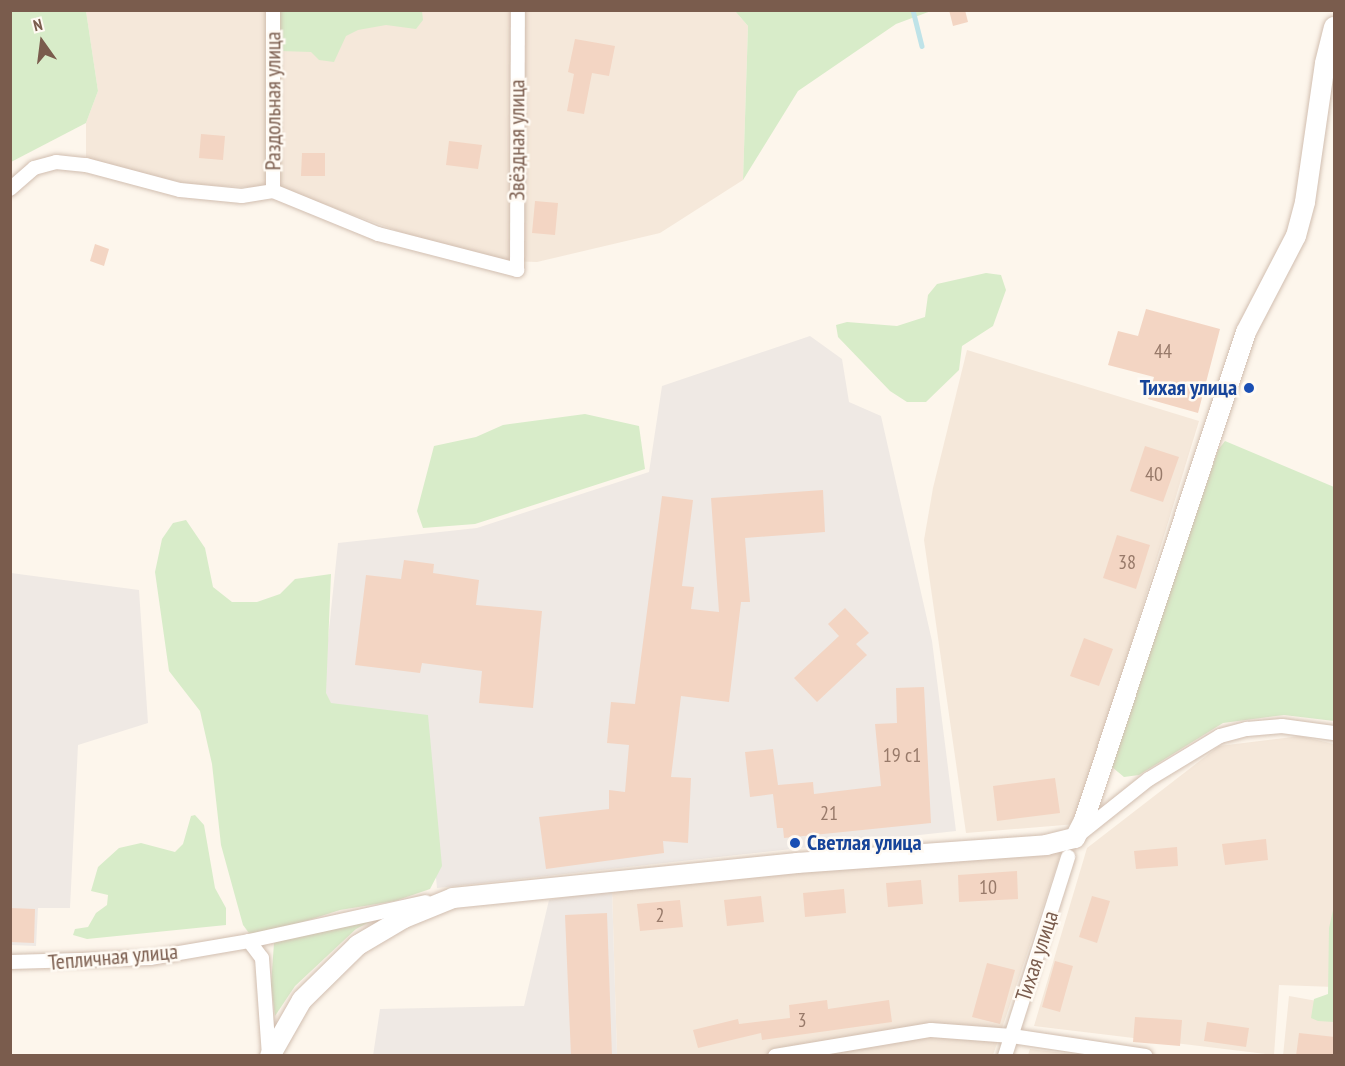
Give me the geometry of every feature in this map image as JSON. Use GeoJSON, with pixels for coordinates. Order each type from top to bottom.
{"type":"FeatureCollection","features":[{"type":"Feature","properties":{"kind":"street","name":"Раздольная улица"},"geometry":{"type":"LineString","coordinates":[[273,10],[273,191]]}},
{"type":"Feature","properties":{"kind":"street","name":"Звёздная улица"},"geometry":{"type":"LineString","coordinates":[[273,191],[378,234],[517,270],[518,10]]}},
{"type":"Feature","properties":{"kind":"street"},"geometry":{"type":"LineString","coordinates":[[1075,838],[1084,820],[1245,332],[1270,281],[1296,236],[1305,202],[1325,63],[1335,27]]}},
{"type":"Feature","properties":{"kind":"street"},"geometry":{"type":"LineString","coordinates":[[10,189],[34,168],[56,162],[86,165],[180,190],[242,196],[273,191]]}},
{"type":"Feature","properties":{"kind":"street"},"geometry":{"type":"LineString","coordinates":[[269,1056],[302,1000],[358,945],[404,918],[453,898],[763,866],[1046,845],[1075,838],[1149,779],[1220,736],[1247,729],[1282,726],[1335,733]]}},
{"type":"Feature","properties":{"kind":"street","name":"Тихая улица"},"geometry":{"type":"LineString","coordinates":[[1005,1056],[1068,858]]}},
{"type":"Feature","properties":{"kind":"street","name":"Тепличная улица"},"geometry":{"type":"LineString","coordinates":[[10,962],[150,958],[249,941],[335,920],[453,898]]}},
{"type":"Feature","properties":{"kind":"street"},"geometry":{"type":"LineString","coordinates":[[249,941],[262,958],[269,1056]]}},
{"type":"Feature","properties":{"kind":"street"},"geometry":{"type":"LineString","coordinates":[[775,1056],[931,1030],[1012,1036],[1146,1056]]}},
{"type":"Feature","properties":{"kind":"shaded area"},"geometry":{"type":"Polygon","coordinates":[[[86,11],[735,11],[748,26],[743,180],[660,233],[537,262],[509,261],[414,237],[280,188],[192,185],[109,165],[86,159],[86,123],[98,91],[86,11]]]}},
{"type":"Feature","properties":{"kind":"shaded area"},"geometry":{"type":"Polygon","coordinates":[[[810,336],[842,359],[849,402],[881,416],[932,641],[956,831],[437,888],[421,720],[321,707],[338,543],[477,528],[649,472],[662,386],[810,336]]]}},
{"type":"Feature","properties":{"kind":"shaded area"},"geometry":{"type":"Polygon","coordinates":[[[967,350],[1199,421],[1076,824],[966,833],[924,540],[933,488],[967,350]]]}},
{"type":"Feature","properties":{"kind":"shaded area"},"geometry":{"type":"Polygon","coordinates":[[[11,573],[139,590],[148,723],[78,745],[70,908],[38,908],[36,946],[11,945],[11,573]]]}},
{"type":"Feature","properties":{"kind":"shaded area"},"geometry":{"type":"Polygon","coordinates":[[[1300,736],[1334,744],[1334,987],[1279,985],[1274,1055],[1034,1026],[1087,848],[1219,746],[1300,736]]]}},
{"type":"Feature","properties":{"kind":"shaded area"},"geometry":{"type":"Polygon","coordinates":[[[1062,850],[993,1055],[617,1055],[612,889],[1062,850]]]}},
{"type":"Feature","properties":{"kind":"shaded area"},"geometry":{"type":"Polygon","coordinates":[[[612,889],[617,1055],[373,1056],[380,1009],[524,1006],[549,900],[612,889]]]}},
{"type":"Feature","properties":{"kind":"shaded area"},"geometry":{"type":"Polygon","coordinates":[[[1289,996],[1334,1004],[1334,1055],[1283,1056],[1289,996]]]}},
{"type":"Feature","properties":{"kind":"shaded area"},"geometry":{"type":"Polygon","coordinates":[[[1030,1049],[1080,1055],[1028,1055],[1030,1049]]]}},
{"type":"Feature","properties":{"kind":"green space"},"geometry":{"type":"Polygon","coordinates":[[[11,10],[86,11],[98,91],[86,123],[11,162],[11,10]]]}},
{"type":"Feature","properties":{"kind":"green space"},"geometry":{"type":"Polygon","coordinates":[[[279,11],[422,11],[423,20],[416,29],[386,25],[358,30],[346,36],[334,62],[319,60],[311,52],[280,51],[279,11]]]}},
{"type":"Feature","properties":{"kind":"green space"},"geometry":{"type":"Polygon","coordinates":[[[735,11],[931,11],[896,24],[798,91],[743,180],[748,26],[735,11]]]}},
{"type":"Feature","properties":{"kind":"green space"},"geometry":{"type":"Polygon","coordinates":[[[986,273],[1001,275],[1006,290],[993,326],[962,346],[959,370],[926,402],[907,402],[890,391],[838,337],[836,325],[847,322],[897,326],[925,317],[928,295],[937,284],[986,273]]]}},
{"type":"Feature","properties":{"kind":"green space"},"geometry":{"type":"Polygon","coordinates":[[[585,414],[639,426],[645,469],[475,524],[423,528],[417,511],[434,446],[476,437],[503,425],[585,414]]]}},
{"type":"Feature","properties":{"kind":"green space"},"geometry":{"type":"Polygon","coordinates":[[[1225,441],[1334,487],[1334,721],[1284,715],[1223,723],[1139,775],[1124,777],[1112,767],[1112,759],[1218,450],[1225,441]]]}},
{"type":"Feature","properties":{"kind":"green space"},"geometry":{"type":"Polygon","coordinates":[[[186,520],[205,548],[213,587],[232,602],[257,602],[280,594],[295,579],[331,574],[326,693],[331,703],[428,715],[442,866],[430,889],[395,901],[340,910],[262,935],[249,933],[243,925],[221,845],[212,764],[200,711],[169,671],[155,572],[162,539],[173,523],[186,520]]]}},
{"type":"Feature","properties":{"kind":"green space"},"geometry":{"type":"Polygon","coordinates":[[[195,815],[204,825],[215,888],[226,908],[226,925],[87,939],[73,935],[75,929],[88,927],[96,913],[107,905],[108,895],[91,891],[98,867],[119,848],[141,843],[175,852],[183,844],[191,816],[195,815]]]}},
{"type":"Feature","properties":{"kind":"green space"},"geometry":{"type":"Polygon","coordinates":[[[1334,906],[1334,1022],[1318,1021],[1311,1018],[1314,999],[1328,994],[1329,928],[1334,906]]]}},
{"type":"Feature","properties":{"kind":"green space"},"geometry":{"type":"Polygon","coordinates":[[[377,918],[356,929],[295,986],[275,1016],[271,985],[274,943],[291,935],[377,918]]]}},
{"type":"Feature","properties":{"kind":"building"},"geometry":{"type":"Polygon","coordinates":[[[949,10],[965,10],[968,22],[953,26],[949,10]]]}},
{"type":"Feature","properties":{"kind":"building"},"geometry":{"type":"Polygon","coordinates":[[[575,39],[615,46],[609,76],[592,73],[584,114],[567,111],[574,74],[568,72],[575,39]]]}},
{"type":"Feature","properties":{"kind":"building"},"geometry":{"type":"Polygon","coordinates":[[[201,134],[225,136],[223,160],[199,158],[201,134]]]}},
{"type":"Feature","properties":{"kind":"building"},"geometry":{"type":"Polygon","coordinates":[[[449,141],[482,145],[478,169],[446,165],[449,141]]]}},
{"type":"Feature","properties":{"kind":"building"},"geometry":{"type":"Polygon","coordinates":[[[302,153],[325,153],[325,176],[301,176],[302,153]]]}},
{"type":"Feature","properties":{"kind":"building"},"geometry":{"type":"Polygon","coordinates":[[[535,201],[558,203],[555,235],[532,233],[535,201]]]}},
{"type":"Feature","properties":{"kind":"building"},"geometry":{"type":"Polygon","coordinates":[[[95,244],[109,249],[104,266],[90,261],[95,244]]]}},
{"type":"Feature","properties":{"kind":"building"},"geometry":{"type":"Polygon","coordinates":[[[1146,309],[1220,329],[1198,413],[1148,399],[1154,377],[1108,365],[1118,331],[1138,336],[1146,309]]]}},
{"type":"Feature","properties":{"kind":"building"},"geometry":{"type":"Polygon","coordinates":[[[1145,446],[1179,457],[1163,502],[1130,491],[1145,446]]]}},
{"type":"Feature","properties":{"kind":"building"},"geometry":{"type":"Polygon","coordinates":[[[823,490],[825,532],[745,538],[750,602],[741,602],[729,702],[681,696],[671,777],[691,778],[688,843],[663,841],[664,853],[546,869],[539,817],[609,809],[609,790],[625,792],[629,745],[607,743],[611,702],[635,704],[662,496],[693,500],[682,586],[694,587],[691,609],[719,612],[711,498],[823,490]]]}},
{"type":"Feature","properties":{"kind":"building"},"geometry":{"type":"Polygon","coordinates":[[[1117,535],[1150,545],[1136,589],[1103,578],[1117,535]]]}},
{"type":"Feature","properties":{"kind":"building"},"geometry":{"type":"Polygon","coordinates":[[[404,560],[434,564],[433,573],[479,580],[476,605],[542,611],[533,708],[479,703],[482,671],[422,663],[420,673],[355,665],[366,575],[401,579],[404,560]]]}},
{"type":"Feature","properties":{"kind":"building"},"geometry":{"type":"Polygon","coordinates":[[[845,608],[869,633],[856,644],[867,655],[817,702],[794,678],[839,636],[828,624],[845,608]]]}},
{"type":"Feature","properties":{"kind":"building"},"geometry":{"type":"Polygon","coordinates":[[[1084,638],[1113,649],[1099,686],[1070,676],[1084,638]]]}},
{"type":"Feature","properties":{"kind":"building"},"geometry":{"type":"Polygon","coordinates":[[[924,687],[931,823],[784,838],[783,828],[777,828],[773,794],[750,797],[745,752],[773,749],[778,785],[813,782],[814,794],[881,786],[875,724],[897,723],[896,688],[924,687]]]}},
{"type":"Feature","properties":{"kind":"building"},"geometry":{"type":"Polygon","coordinates":[[[1055,778],[1060,813],[997,821],[993,786],[1055,778]]]}},
{"type":"Feature","properties":{"kind":"building"},"geometry":{"type":"Polygon","coordinates":[[[1266,839],[1268,860],[1225,865],[1222,844],[1266,839]]]}},
{"type":"Feature","properties":{"kind":"building"},"geometry":{"type":"Polygon","coordinates":[[[1177,847],[1178,866],[1136,869],[1134,851],[1177,847]]]}},
{"type":"Feature","properties":{"kind":"building"},"geometry":{"type":"Polygon","coordinates":[[[1017,871],[1018,899],[959,902],[958,875],[1017,871]]]}},
{"type":"Feature","properties":{"kind":"building"},"geometry":{"type":"Polygon","coordinates":[[[921,880],[923,904],[888,907],[886,883],[921,880]]]}},
{"type":"Feature","properties":{"kind":"building"},"geometry":{"type":"Polygon","coordinates":[[[844,889],[846,913],[805,917],[803,893],[844,889]]]}},
{"type":"Feature","properties":{"kind":"building"},"geometry":{"type":"Polygon","coordinates":[[[761,896],[764,922],[727,926],[724,900],[761,896]]]}},
{"type":"Feature","properties":{"kind":"building"},"geometry":{"type":"Polygon","coordinates":[[[1092,896],[1110,901],[1097,943],[1079,937],[1092,896]]]}},
{"type":"Feature","properties":{"kind":"building"},"geometry":{"type":"Polygon","coordinates":[[[680,900],[683,927],[640,931],[637,904],[680,900]]]}},
{"type":"Feature","properties":{"kind":"building"},"geometry":{"type":"Polygon","coordinates":[[[10,908],[35,909],[34,943],[10,942],[10,908]]]}},
{"type":"Feature","properties":{"kind":"building"},"geometry":{"type":"Polygon","coordinates":[[[607,913],[612,1056],[571,1056],[565,915],[607,913]]]}},
{"type":"Feature","properties":{"kind":"building"},"geometry":{"type":"Polygon","coordinates":[[[1055,961],[1073,966],[1060,1012],[1042,1007],[1055,961]]]}},
{"type":"Feature","properties":{"kind":"building"},"geometry":{"type":"Polygon","coordinates":[[[987,963],[1015,970],[1000,1024],[972,1017],[987,963]]]}},
{"type":"Feature","properties":{"kind":"building"},"geometry":{"type":"Polygon","coordinates":[[[827,1000],[828,1009],[889,1000],[892,1022],[762,1040],[761,1033],[698,1048],[693,1030],[738,1019],[739,1024],[790,1018],[789,1005],[827,1000]]]}},
{"type":"Feature","properties":{"kind":"building"},"geometry":{"type":"Polygon","coordinates":[[[1135,1017],[1182,1020],[1180,1046],[1133,1042],[1135,1017]]]}},
{"type":"Feature","properties":{"kind":"building"},"geometry":{"type":"Polygon","coordinates":[[[1207,1022],[1249,1028],[1246,1047],[1204,1041],[1207,1022]]]}},
{"type":"Feature","properties":{"kind":"building"},"geometry":{"type":"Polygon","coordinates":[[[1299,1033],[1335,1037],[1335,1056],[1296,1056],[1299,1033]]]}},
{"type":"Feature","properties":{"kind":"waterway"},"geometry":{"type":"LineString","coordinates":[[913,10],[922,46]]}},
{"type":"Feature","properties":{"kind":"place","name":"Тихая улица"},"geometry":{"type":"Point","coordinates":[1249,388]}},
{"type":"Feature","properties":{"kind":"place","name":"Светлая улица"},"geometry":{"type":"Point","coordinates":[795,843]}}]}
